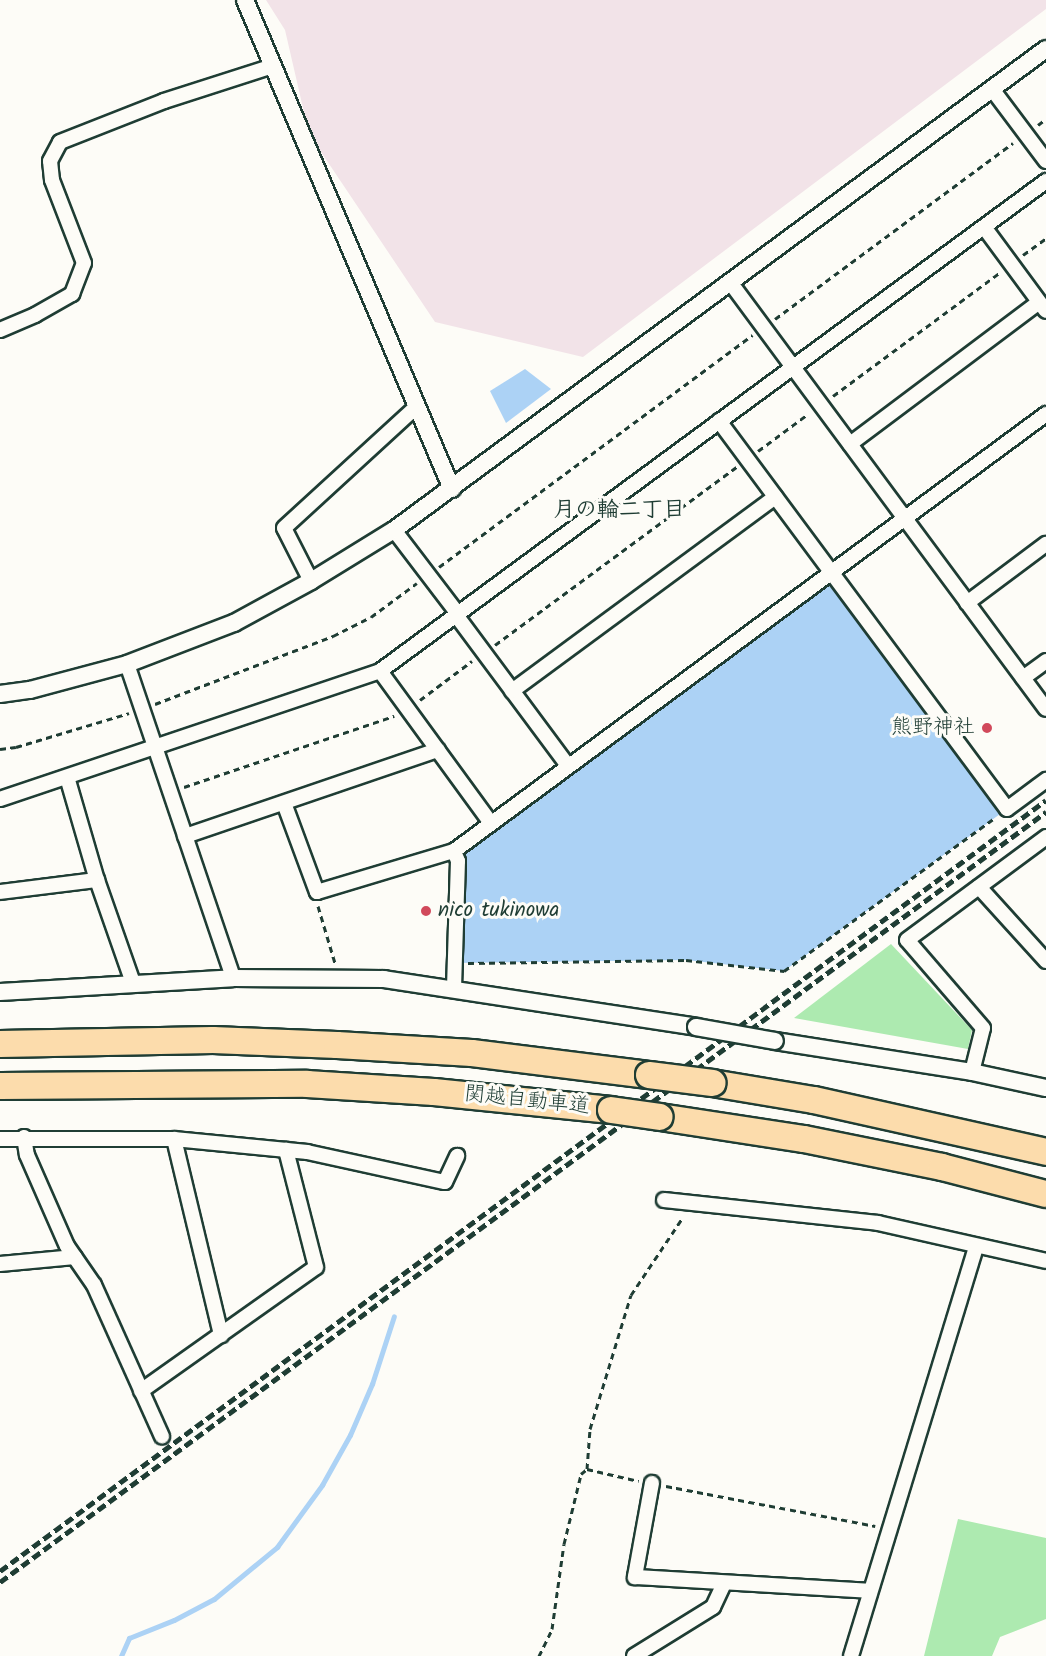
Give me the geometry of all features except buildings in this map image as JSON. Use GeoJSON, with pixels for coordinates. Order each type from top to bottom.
{"type":"FeatureCollection","features":[{"type":"Feature","properties":{"kind":"highway","name":"関越自動車道"},"geometry":{"type":"LineString","coordinates":[[0,1044],[213,1040],[472,1053],[711,1083],[814,1100],[1046,1152]]}},
{"type":"Feature","properties":{"kind":"highway","name":"関越自動車道"},"geometry":{"type":"LineString","coordinates":[[0,1086],[307,1084],[434,1092],[611,1110],[804,1139],[942,1167],[1046,1194]]}},
{"type":"Feature","properties":{"kind":"street"},"geometry":{"type":"LineString","coordinates":[[245,0],[452,489]]}},
{"type":"Feature","properties":{"kind":"street"},"geometry":{"type":"LineString","coordinates":[[0,694],[30,690],[127,664],[234,623],[394,530],[1046,49]]}},
{"type":"Feature","properties":{"kind":"street"},"geometry":{"type":"LineString","coordinates":[[0,330],[35,315],[72,294],[84,263],[52,180],[50,161],[60,142],[164,101],[273,66]]}},
{"type":"Feature","properties":{"kind":"street"},"geometry":{"type":"LineString","coordinates":[[992,89],[1046,161]]}},
{"type":"Feature","properties":{"kind":"street"},"geometry":{"type":"LineString","coordinates":[[0,799],[380,671],[1046,181]]}},
{"type":"Feature","properties":{"kind":"street"},"geometry":{"type":"LineString","coordinates":[[850,444],[1043,307],[984,227]]}},
{"type":"Feature","properties":{"kind":"street"},"geometry":{"type":"LineString","coordinates":[[730,282],[1046,709]]}},
{"type":"Feature","properties":{"kind":"street"},"geometry":{"type":"LineString","coordinates":[[311,580],[284,528],[417,406]]}},
{"type":"Feature","properties":{"kind":"street"},"geometry":{"type":"LineString","coordinates":[[284,803],[317,892],[454,850],[1046,414]]}},
{"type":"Feature","properties":{"kind":"street"},"geometry":{"type":"LineString","coordinates":[[719,421],[1007,808],[1046,780]]}},
{"type":"Feature","properties":{"kind":"street"},"geometry":{"type":"LineString","coordinates":[[512,691],[775,497]]}},
{"type":"Feature","properties":{"kind":"street"},"geometry":{"type":"LineString","coordinates":[[394,530],[568,766]]}},
{"type":"Feature","properties":{"kind":"street"},"geometry":{"type":"LineString","coordinates":[[967,603],[1046,544]]}},
{"type":"Feature","properties":{"kind":"street"},"geometry":{"type":"LineString","coordinates":[[1023,678],[1046,661]]}},
{"type":"Feature","properties":{"kind":"street"},"geometry":{"type":"LineString","coordinates":[[127,664],[233,978]]}},
{"type":"Feature","properties":{"kind":"street"},"geometry":{"type":"LineString","coordinates":[[380,671],[491,823]]}},
{"type":"Feature","properties":{"kind":"street"},"geometry":{"type":"LineString","coordinates":[[185,836],[438,750]]}},
{"type":"Feature","properties":{"kind":"street"},"geometry":{"type":"LineString","coordinates":[[67,777],[97,880],[133,983]]}},
{"type":"Feature","properties":{"kind":"street"},"geometry":{"type":"LineString","coordinates":[[972,1072],[983,1028],[907,940],[1046,837]]}},
{"type":"Feature","properties":{"kind":"street"},"geometry":{"type":"LineString","coordinates":[[454,850],[458,861],[454,988]]}},
{"type":"Feature","properties":{"kind":"street"},"geometry":{"type":"LineString","coordinates":[[0,892],[97,880]]}},
{"type":"Feature","properties":{"kind":"street"},"geometry":{"type":"LineString","coordinates":[[979,887],[1046,961]]}},
{"type":"Feature","properties":{"kind":"street"},"geometry":{"type":"LineString","coordinates":[[0,992],[233,978],[384,979],[454,988],[972,1072],[1046,1088]]}},
{"type":"Feature","properties":{"kind":"street"},"geometry":{"type":"LineString","coordinates":[[24,1137],[27,1155],[67,1246],[94,1285],[162,1436]]}},
{"type":"Feature","properties":{"kind":"street"},"geometry":{"type":"LineString","coordinates":[[0,1139],[24,1137],[174,1139],[286,1150],[445,1182],[457,1156]]}},
{"type":"Feature","properties":{"kind":"street"},"geometry":{"type":"LineString","coordinates":[[174,1139],[221,1335]]}},
{"type":"Feature","properties":{"kind":"street"},"geometry":{"type":"LineString","coordinates":[[141,1391],[316,1267],[286,1150]]}},
{"type":"Feature","properties":{"kind":"street"},"geometry":{"type":"LineString","coordinates":[[664,1200],[878,1223],[1046,1261]]}},
{"type":"Feature","properties":{"kind":"street"},"geometry":{"type":"LineString","coordinates":[[851,1656],[888,1528],[976,1247]]}},
{"type":"Feature","properties":{"kind":"street"},"geometry":{"type":"LineString","coordinates":[[0,1264],[75,1257]]}},
{"type":"Feature","properties":{"kind":"street"},"geometry":{"type":"LineString","coordinates":[[652,1483],[635,1578],[870,1591]]}},
{"type":"Feature","properties":{"kind":"street"},"geometry":{"type":"LineString","coordinates":[[634,1656],[713,1606],[724,1583]]}},
{"type":"Feature","properties":{"kind":"path"},"geometry":{"type":"LineString","coordinates":[[0,749],[16,747],[142,709],[333,636],[371,617],[1046,118]]}},
{"type":"Feature","properties":{"kind":"path"},"geometry":{"type":"LineString","coordinates":[[170,792],[401,714],[1046,238]]}},
{"type":"Feature","properties":{"kind":"path"},"geometry":{"type":"LineString","coordinates":[[454,963],[686,960],[784,971],[1007,808]]}},
{"type":"Feature","properties":{"kind":"path"},"geometry":{"type":"LineString","coordinates":[[317,892],[314,893],[339,978]]}},
{"type":"Feature","properties":{"kind":"path"},"geometry":{"type":"LineString","coordinates":[[587,1469],[590,1430],[631,1295],[693,1203]]}},
{"type":"Feature","properties":{"kind":"path"},"geometry":{"type":"LineString","coordinates":[[539,1656],[552,1629],[564,1544],[580,1474],[587,1469],[743,1503],[888,1528]]}},
{"type":"Feature","properties":{"kind":"shaded area"},"geometry":{"type":"Polygon","coordinates":[[[266,0],[1046,0],[1046,9],[583,357],[435,322],[309,134],[285,30],[266,0]]]}},
{"type":"Feature","properties":{"kind":"green space"},"geometry":{"type":"Polygon","coordinates":[[[891,944],[972,1030],[968,1049],[794,1018],[891,944]]]}},
{"type":"Feature","properties":{"kind":"green space"},"geometry":{"type":"Polygon","coordinates":[[[958,1519],[1046,1538],[1046,1619],[1000,1637],[992,1656],[924,1656],[958,1519]]]}},
{"type":"Feature","properties":{"kind":"water"},"geometry":{"type":"Polygon","coordinates":[[[525,369],[551,389],[506,423],[490,391],[525,369]]]}},
{"type":"Feature","properties":{"kind":"water"},"geometry":{"type":"Polygon","coordinates":[[[831,572],[1007,809],[784,971],[686,960],[454,963],[454,851],[831,572]]]}},
{"type":"Feature","properties":{"kind":"waterway"},"geometry":{"type":"LineString","coordinates":[[121,1656],[129,1638],[174,1620],[214,1599],[277,1547],[322,1485],[350,1435],[372,1384],[394,1316]]}},
{"type":"Feature","properties":{"kind":"railway"},"geometry":{"type":"LineString","coordinates":[[0,1571],[1046,800]]}},
{"type":"Feature","properties":{"kind":"railway"},"geometry":{"type":"LineString","coordinates":[[0,1582],[1046,812]]}},
{"type":"Feature","properties":{"kind":"place","name":"熊野神社"},"geometry":{"type":"Point","coordinates":[987,728]}},
{"type":"Feature","properties":{"kind":"place","name":"nico tukinowa"},"geometry":{"type":"Point","coordinates":[426,911]}},
{"type":"Feature","properties":{"kind":"district","name":"月の輪二丁目"},"geometry":{"type":"Point","coordinates":[619,511]}}]}
